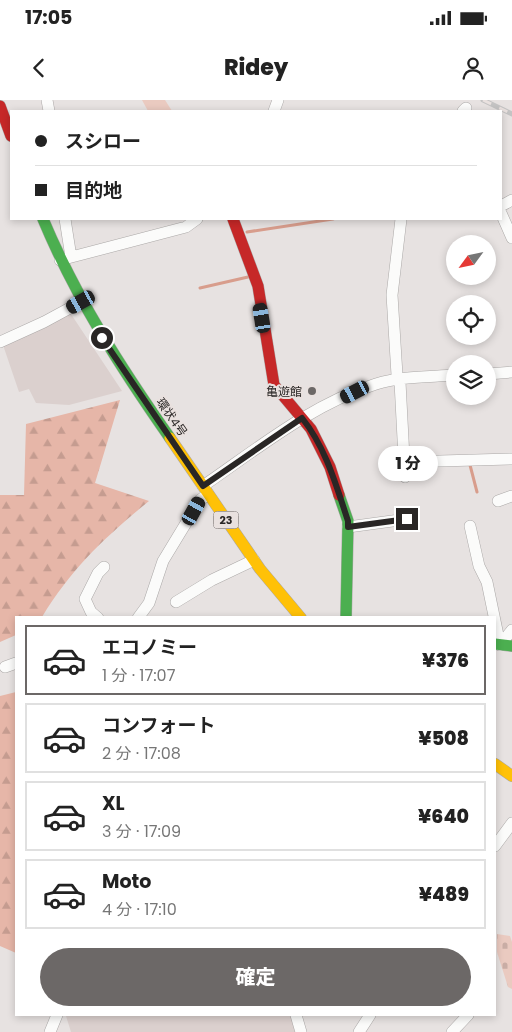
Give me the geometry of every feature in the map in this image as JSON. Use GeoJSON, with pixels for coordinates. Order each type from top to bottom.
{"type":"FeatureCollection","features":[{"type":"Feature","properties":{"kind":"main road"},"geometry":{"type":"LineString","coordinates":[[0,106],[3,122],[10,134]]}},
{"type":"Feature","properties":{"kind":"main road","name":"環状4号"},"geometry":{"type":"LineString","coordinates":[[44,220],[66,258],[81,302],[113,354],[254,560],[277,591],[299,616]]}},
{"type":"Feature","properties":{"kind":"main road"},"geometry":{"type":"LineString","coordinates":[[233,220],[258,286],[274,386],[311,429],[330,467],[348,521],[346,616]]}},
{"type":"Feature","properties":{"kind":"main road"},"geometry":{"type":"LineString","coordinates":[[496,765],[512,776]]}},
{"type":"Feature","properties":{"kind":"street"},"geometry":{"type":"LineString","coordinates":[[502,215],[512,238]]}},
{"type":"Feature","properties":{"kind":"street"},"geometry":{"type":"LineString","coordinates":[[68,220],[66,258],[186,226],[195,220]]}},
{"type":"Feature","properties":{"kind":"street"},"geometry":{"type":"LineString","coordinates":[[401,220],[392,295],[405,477]]}},
{"type":"Feature","properties":{"kind":"street"},"geometry":{"type":"LineString","coordinates":[[0,342],[44,322],[81,302]]}},
{"type":"Feature","properties":{"kind":"street"},"geometry":{"type":"LineString","coordinates":[[496,373],[512,372]]}},
{"type":"Feature","properties":{"kind":"street"},"geometry":{"type":"LineString","coordinates":[[139,616],[148,603],[163,561],[206,490],[302,418],[355,392],[399,378],[446,375]]}},
{"type":"Feature","properties":{"kind":"street"},"geometry":{"type":"LineString","coordinates":[[405,462],[512,459]]}},
{"type":"Feature","properties":{"kind":"street"},"geometry":{"type":"LineString","coordinates":[[498,501],[512,496]]}},
{"type":"Feature","properties":{"kind":"street"},"geometry":{"type":"LineString","coordinates":[[348,527],[407,519]]}},
{"type":"Feature","properties":{"kind":"street"},"geometry":{"type":"LineString","coordinates":[[470,526],[495,616]]}},
{"type":"Feature","properties":{"kind":"street"},"geometry":{"type":"LineString","coordinates":[[176,602],[212,580],[254,560]]}},
{"type":"Feature","properties":{"kind":"street"},"geometry":{"type":"LineString","coordinates":[[96,616],[91,612],[85,599],[98,573],[104,567]]}},
{"type":"Feature","properties":{"kind":"street"},"geometry":{"type":"LineString","coordinates":[[496,620],[502,645]]}},
{"type":"Feature","properties":{"kind":"street"},"geometry":{"type":"LineString","coordinates":[[502,645],[512,630]]}},
{"type":"Feature","properties":{"kind":"street"},"geometry":{"type":"LineString","coordinates":[[5,667],[15,663]]}},
{"type":"Feature","properties":{"kind":"street"},"geometry":{"type":"LineString","coordinates":[[496,845],[512,823]]}},
{"type":"Feature","properties":{"kind":"street"},"geometry":{"type":"LineString","coordinates":[[50,1032],[57,1016]]}},
{"type":"Feature","properties":{"kind":"street"},"geometry":{"type":"LineString","coordinates":[[296,1016],[301,1032]]}},
{"type":"Feature","properties":{"kind":"street"},"geometry":{"type":"LineString","coordinates":[[359,1032],[369,1016]]}},
{"type":"Feature","properties":{"kind":"street"},"geometry":{"type":"LineString","coordinates":[[452,1032],[467,1016]]}},
{"type":"Feature","properties":{"kind":"shaded area"},"geometry":{"type":"Polygon","coordinates":[[[69,311],[122,391],[69,405],[36,403],[29,389],[19,392],[3,345],[69,311]]]}},
{"type":"Feature","properties":{"kind":"shaded area"},"geometry":{"type":"Polygon","coordinates":[[[66,1016],[291,1016],[297,1032],[71,1032],[66,1016]]]}},
{"type":"Feature","properties":{"kind":"green space"},"geometry":{"type":"Polygon","coordinates":[[[142,100],[165,100],[171,110],[147,110],[142,100]]]}},
{"type":"Feature","properties":{"kind":"green space"},"geometry":{"type":"Polygon","coordinates":[[[120,400],[95,483],[149,501],[90,554],[65,583],[43,616],[15,616],[15,635],[0,642],[0,495],[24,495],[26,424],[120,400]]]}},
{"type":"Feature","properties":{"kind":"green space"},"geometry":{"type":"Polygon","coordinates":[[[15,692],[15,953],[0,946],[0,696],[15,692]]]}},
{"type":"Feature","properties":{"kind":"green space"},"geometry":{"type":"Polygon","coordinates":[[[497,934],[510,936],[512,942],[512,989],[508,987],[497,952],[497,934]]]}},
{"type":"Feature","properties":{"kind":"waterway"},"geometry":{"type":"LineString","coordinates":[[247,232],[326,220]]}},
{"type":"Feature","properties":{"kind":"waterway"},"geometry":{"type":"LineString","coordinates":[[200,288],[248,277]]}},
{"type":"Feature","properties":{"kind":"waterway"},"geometry":{"type":"LineString","coordinates":[[470,465],[477,492]]}},
{"type":"Feature","properties":{"kind":"railway"},"geometry":{"type":"LineString","coordinates":[[483,100],[512,114]]}},
{"type":"Feature","properties":{"kind":"traffic: fast"},"geometry":{"type":"LineString","coordinates":[[43,220],[70,277],[100,332],[170,438]]}},
{"type":"Feature","properties":{"kind":"traffic: fast"},"geometry":{"type":"LineString","coordinates":[[339,495],[348,521],[346,616]]}},
{"type":"Feature","properties":{"kind":"traffic: fast"},"geometry":{"type":"LineString","coordinates":[[496,644],[512,646]]}},
{"type":"Feature","properties":{"kind":"traffic: slow"},"geometry":{"type":"LineString","coordinates":[[170,438],[260,569],[299,616]]}},
{"type":"Feature","properties":{"kind":"traffic: slow"},"geometry":{"type":"LineString","coordinates":[[496,765],[512,776]]}},
{"type":"Feature","properties":{"kind":"traffic: jam"},"geometry":{"type":"LineString","coordinates":[[0,106],[10,133]]}},
{"type":"Feature","properties":{"kind":"traffic: jam"},"geometry":{"type":"LineString","coordinates":[[233,220],[258,286],[274,385],[311,429],[330,467],[339,495]]}},
{"type":"Feature","properties":{"kind":"place","name":"亀遊館"},"geometry":{"type":"Point","coordinates":[312,391]}},
{"type":"Feature","properties":{"kind":"route"},"geometry":{"type":"LineString","coordinates":[[102,338],[203,486],[302,418],[311,429],[330,467],[348,521],[348,527],[407,519]]}}]}
